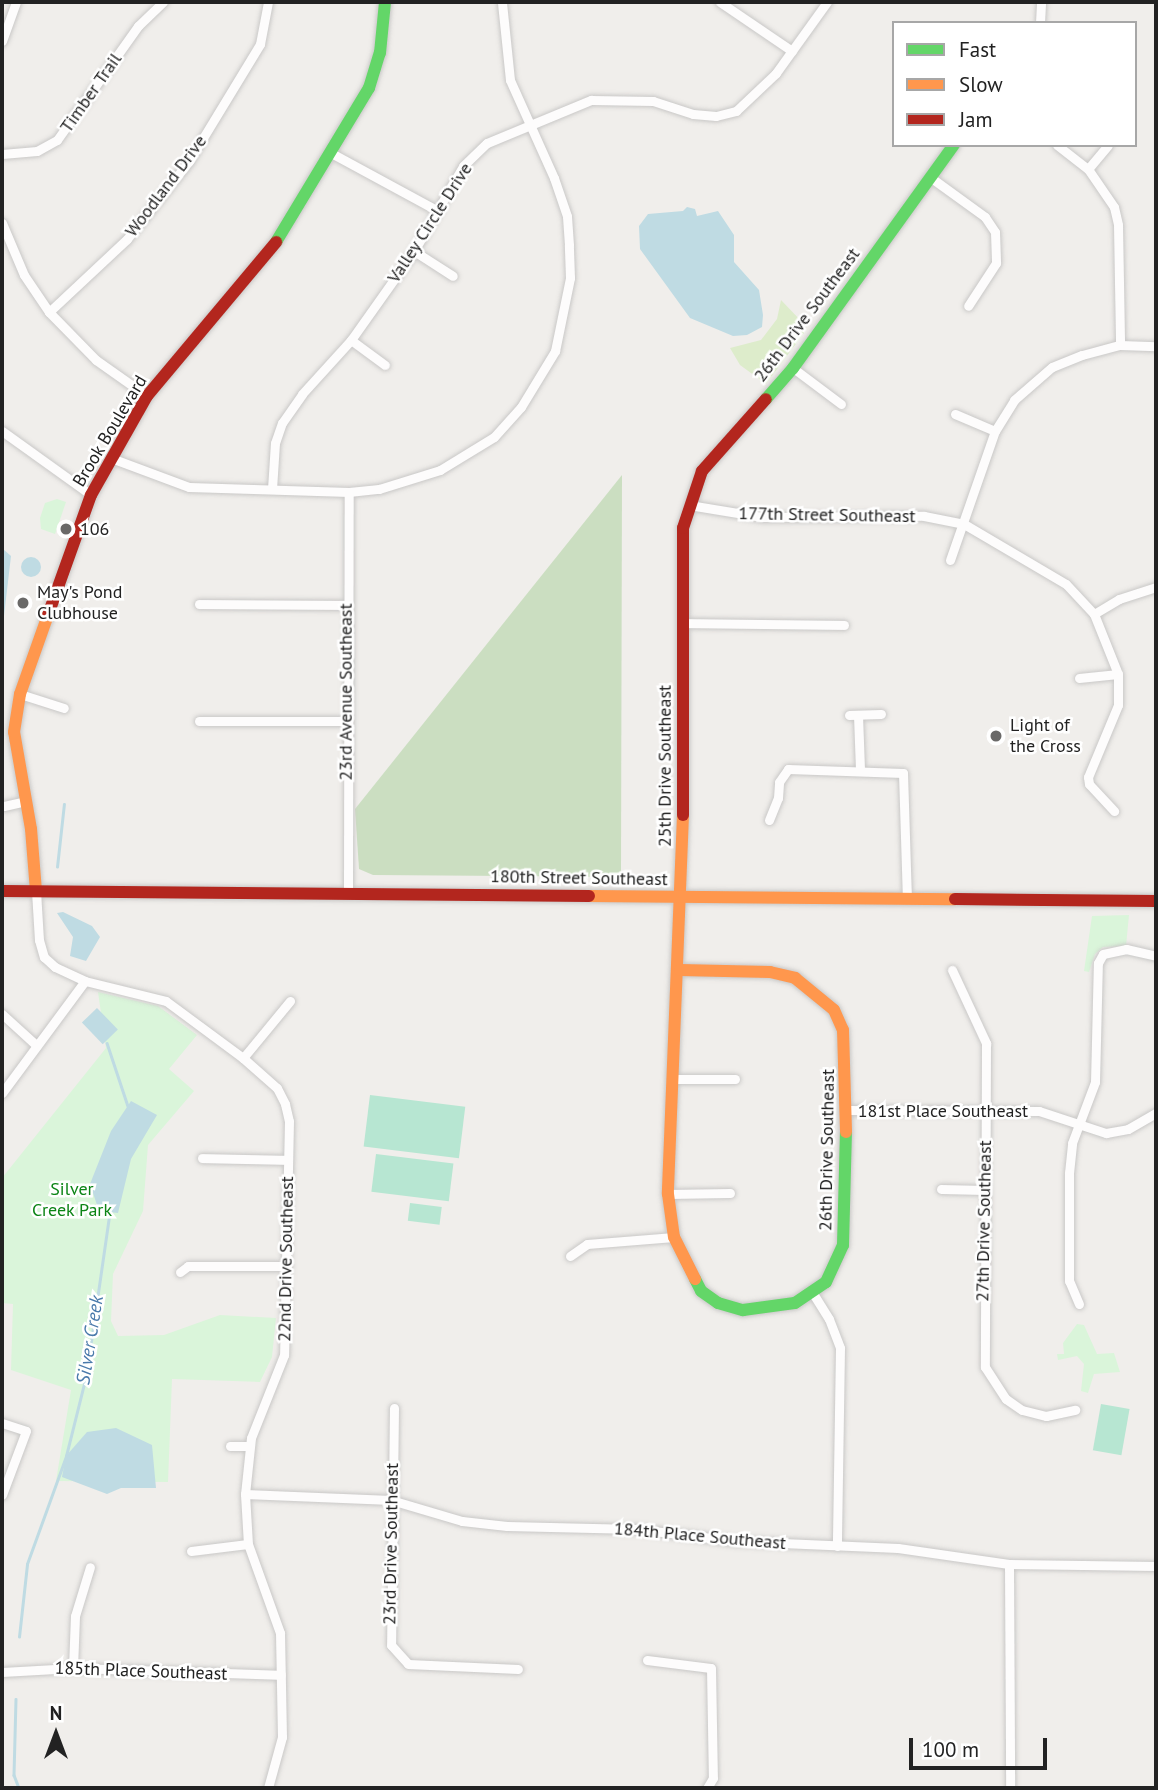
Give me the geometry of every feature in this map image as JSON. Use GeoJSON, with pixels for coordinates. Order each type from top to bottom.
{"type":"FeatureCollection","features":[{"type":"Feature","properties":{"kind":"street"},"geometry":{"type":"LineString","coordinates":[[2,2],[15,4],[2,41]]}},
{"type":"Feature","properties":{"kind":"street","name":"Timber Trail"},"geometry":{"type":"LineString","coordinates":[[2,154],[37,150],[57,140],[138,26],[163,2]]}},
{"type":"Feature","properties":{"kind":"street","name":"Woodland Drive"},"geometry":{"type":"LineString","coordinates":[[49,312],[127,239],[189,161],[261,44],[268,2]]}},
{"type":"Feature","properties":{"kind":"street","name":"Brook Boulevard"},"geometry":{"type":"LineString","coordinates":[[37,891],[13,732],[20,694],[91,495],[147,396],[274,245],[333,154],[369,88],[380,53],[385,2]]}},
{"type":"Feature","properties":{"kind":"street"},"geometry":{"type":"LineString","coordinates":[[111,458],[189,487],[349,492],[440,470],[494,437],[521,407],[555,351],[570,278],[567,216],[510,80],[502,2]]}},
{"type":"Feature","properties":{"kind":"street"},"geometry":{"type":"LineString","coordinates":[[720,2],[792,51],[827,2]]}},
{"type":"Feature","properties":{"kind":"street"},"geometry":{"type":"LineString","coordinates":[[1040,21],[1041,2]]}},
{"type":"Feature","properties":{"kind":"street","name":"Valley Circle Drive"},"geometry":{"type":"LineString","coordinates":[[272,489],[275,443],[282,423],[302,394],[351,340],[414,251],[463,166],[487,143],[528,123],[591,100],[625,98],[653,101],[693,114],[736,111],[756,96],[792,51]]}},
{"type":"Feature","properties":{"kind":"street","name":"26th Drive Southeast"},"geometry":{"type":"LineString","coordinates":[[689,505],[702,471],[793,368],[952,147]]}},
{"type":"Feature","properties":{"kind":"street"},"geometry":{"type":"LineString","coordinates":[[1059,147],[1088,170],[1107,192],[1118,225],[1120,345]]}},
{"type":"Feature","properties":{"kind":"street"},"geometry":{"type":"LineString","coordinates":[[1088,170],[1106,147]]}},
{"type":"Feature","properties":{"kind":"street"},"geometry":{"type":"LineString","coordinates":[[333,154],[436,210]]}},
{"type":"Feature","properties":{"kind":"street"},"geometry":{"type":"LineString","coordinates":[[930,177],[985,216],[995,232],[996,263],[968,306]]}},
{"type":"Feature","properties":{"kind":"street"},"geometry":{"type":"LineString","coordinates":[[2,222],[24,275],[49,312],[96,360],[147,396]]}},
{"type":"Feature","properties":{"kind":"street"},"geometry":{"type":"LineString","coordinates":[[414,251],[453,276]]}},
{"type":"Feature","properties":{"kind":"street"},"geometry":{"type":"LineString","coordinates":[[351,340],[386,365]]}},
{"type":"Feature","properties":{"kind":"street"},"geometry":{"type":"LineString","coordinates":[[950,560],[995,431],[1014,400],[1052,367],[1120,345],[1156,346]]}},
{"type":"Feature","properties":{"kind":"street"},"geometry":{"type":"LineString","coordinates":[[793,368],[841,404]]}},
{"type":"Feature","properties":{"kind":"street"},"geometry":{"type":"LineString","coordinates":[[955,414],[995,431]]}},
{"type":"Feature","properties":{"kind":"street"},"geometry":{"type":"LineString","coordinates":[[2,431],[91,495]]}},
{"type":"Feature","properties":{"kind":"street","name":"23rd Avenue Southeast"},"geometry":{"type":"LineString","coordinates":[[348,891],[345,721],[349,492]]}},
{"type":"Feature","properties":{"kind":"street","name":"177th Street Southeast"},"geometry":{"type":"LineString","coordinates":[[689,505],[762,517],[924,516],[964,524],[1066,584],[1094,614]]}},
{"type":"Feature","properties":{"kind":"street","name":"25th Drive Southeast"},"geometry":{"type":"LineString","coordinates":[[689,505],[683,528],[681,623],[683,897],[680,970],[672,1006],[668,1194],[674,1237],[701,1290],[718,1303],[743,1310],[772,1309],[814,1294]]}},
{"type":"Feature","properties":{"kind":"street"},"geometry":{"type":"LineString","coordinates":[[1114,811],[1089,785],[1088,777],[1118,705],[1118,674],[1094,614],[1119,599],[1156,587]]}},
{"type":"Feature","properties":{"kind":"street"},"geometry":{"type":"LineString","coordinates":[[199,604],[346,605]]}},
{"type":"Feature","properties":{"kind":"street"},"geometry":{"type":"LineString","coordinates":[[681,623],[844,625]]}},
{"type":"Feature","properties":{"kind":"street"},"geometry":{"type":"LineString","coordinates":[[1079,678],[1118,674]]}},
{"type":"Feature","properties":{"kind":"street"},"geometry":{"type":"LineString","coordinates":[[20,694],[64,708]]}},
{"type":"Feature","properties":{"kind":"street"},"geometry":{"type":"LineString","coordinates":[[860,770],[854,715],[881,713]]}},
{"type":"Feature","properties":{"kind":"street"},"geometry":{"type":"LineString","coordinates":[[199,721],[345,721]]}},
{"type":"Feature","properties":{"kind":"street"},"geometry":{"type":"LineString","coordinates":[[768,820],[778,798],[779,782],[788,769],[897,770],[906,779],[907,899]]}},
{"type":"Feature","properties":{"kind":"street"},"geometry":{"type":"LineString","coordinates":[[4,806],[25,801]]}},
{"type":"Feature","properties":{"kind":"street","name":"180th Street Southeast"},"geometry":{"type":"LineString","coordinates":[[2,891],[348,891],[1156,901]]}},
{"type":"Feature","properties":{"kind":"street","name":"22nd Drive Southeast"},"geometry":{"type":"LineString","coordinates":[[37,891],[44,957],[85,981],[166,1001],[243,1058],[277,1088],[285,1104],[288,1160],[284,1355],[260,1408],[249,1446],[245,1494],[248,1544],[274,1607],[280,1633],[282,1737],[268,1788]]}},
{"type":"Feature","properties":{"kind":"street"},"geometry":{"type":"LineString","coordinates":[[1079,1304],[1069,1281],[1069,1173],[1078,1127],[1095,1082],[1097,979],[1103,954],[1126,949],[1156,956]]}},
{"type":"Feature","properties":{"kind":"street","name":"26th Drive Southeast"},"geometry":{"type":"LineString","coordinates":[[680,970],[770,972],[795,978],[822,997],[843,1030],[847,1110],[843,1245],[826,1282],[814,1294]]}},
{"type":"Feature","properties":{"kind":"street","name":"27th Drive Southeast"},"geometry":{"type":"LineString","coordinates":[[952,970],[986,1043],[985,1367],[1006,1399],[1022,1410],[1046,1416],[1075,1410]]}},
{"type":"Feature","properties":{"kind":"street"},"geometry":{"type":"LineString","coordinates":[[2,1093],[85,981]]}},
{"type":"Feature","properties":{"kind":"street"},"geometry":{"type":"LineString","coordinates":[[243,1058],[290,1001]]}},
{"type":"Feature","properties":{"kind":"street"},"geometry":{"type":"LineString","coordinates":[[2,1014],[37,1046]]}},
{"type":"Feature","properties":{"kind":"street"},"geometry":{"type":"LineString","coordinates":[[672,1079],[735,1079]]}},
{"type":"Feature","properties":{"kind":"street","name":"181st Place Southeast"},"geometry":{"type":"LineString","coordinates":[[847,1110],[1039,1111],[1078,1127],[1106,1133],[1128,1129],[1156,1113]]}},
{"type":"Feature","properties":{"kind":"street"},"geometry":{"type":"LineString","coordinates":[[202,1158],[288,1160]]}},
{"type":"Feature","properties":{"kind":"street"},"geometry":{"type":"LineString","coordinates":[[941,1189],[985,1190]]}},
{"type":"Feature","properties":{"kind":"street"},"geometry":{"type":"LineString","coordinates":[[668,1194],[730,1193]]}},
{"type":"Feature","properties":{"kind":"street"},"geometry":{"type":"LineString","coordinates":[[570,1256],[587,1244],[674,1237]]}},
{"type":"Feature","properties":{"kind":"street"},"geometry":{"type":"LineString","coordinates":[[180,1272],[188,1266],[287,1266]]}},
{"type":"Feature","properties":{"kind":"street"},"geometry":{"type":"LineString","coordinates":[[814,1294],[830,1319],[840,1348],[837,1546]]}},
{"type":"Feature","properties":{"kind":"street","name":"23rd Drive Southeast"},"geometry":{"type":"LineString","coordinates":[[394,1408],[389,1632],[399,1658],[418,1666],[518,1669]]}},
{"type":"Feature","properties":{"kind":"street"},"geometry":{"type":"LineString","coordinates":[[2,1423],[26,1431],[2,1495]]}},
{"type":"Feature","properties":{"kind":"street"},"geometry":{"type":"LineString","coordinates":[[230,1446],[249,1446]]}},
{"type":"Feature","properties":{"kind":"street","name":"184th Place Southeast"},"geometry":{"type":"LineString","coordinates":[[245,1494],[391,1500],[462,1521],[508,1526],[636,1529],[837,1546],[898,1548],[1009,1564],[1156,1566]]}},
{"type":"Feature","properties":{"kind":"street"},"geometry":{"type":"LineString","coordinates":[[191,1551],[248,1544]]}},
{"type":"Feature","properties":{"kind":"street"},"geometry":{"type":"LineString","coordinates":[[1009,1564],[1010,1788]]}},
{"type":"Feature","properties":{"kind":"street"},"geometry":{"type":"LineString","coordinates":[[73,1668],[75,1616],[90,1567]]}},
{"type":"Feature","properties":{"kind":"street"},"geometry":{"type":"LineString","coordinates":[[648,1660],[711,1668],[714,1703],[713,1778],[707,1788]]}},
{"type":"Feature","properties":{"kind":"street","name":"185th Place Southeast"},"geometry":{"type":"LineString","coordinates":[[2,1672],[73,1668],[281,1675]]}},
{"type":"Feature","properties":{"kind":"green space"},"geometry":{"type":"Polygon","coordinates":[[[781,300],[803,323],[804,333],[766,384],[740,365],[730,348],[761,340],[777,319],[781,300]]]}},
{"type":"Feature","properties":{"kind":"green space"},"geometry":{"type":"Polygon","coordinates":[[[622,475],[621,877],[373,875],[359,869],[355,809],[622,475]]]}},
{"type":"Feature","properties":{"kind":"green space"},"geometry":{"type":"Polygon","coordinates":[[[57,499],[66,502],[55,534],[41,529],[40,518],[45,503],[57,499]]]}},
{"type":"Feature","properties":{"kind":"green space"},"geometry":{"type":"Polygon","coordinates":[[[1129,915],[1126,946],[1103,947],[1095,954],[1089,972],[1084,971],[1092,916],[1129,915]]]}},
{"type":"Feature","properties":{"kind":"green space","name":"Silver Creek Park"},"geometry":{"type":"Polygon","coordinates":[[[98,992],[158,1006],[197,1035],[169,1069],[194,1091],[148,1145],[143,1211],[113,1274],[111,1321],[118,1336],[164,1335],[220,1315],[276,1318],[272,1357],[260,1382],[172,1379],[168,1482],[56,1481],[71,1390],[11,1370],[13,1304],[2,1303],[2,1178],[106,1048],[98,992]]]}},
{"type":"Feature","properties":{"kind":"green space"},"geometry":{"type":"Polygon","coordinates":[[[370,1095],[465,1107],[459,1158],[364,1147],[370,1095]]]}},
{"type":"Feature","properties":{"kind":"green space"},"geometry":{"type":"Polygon","coordinates":[[[376,1154],[453,1164],[449,1201],[371,1192],[376,1154]]]}},
{"type":"Feature","properties":{"kind":"green space"},"geometry":{"type":"Polygon","coordinates":[[[410,1203],[442,1207],[440,1225],[408,1221],[410,1203]]]}},
{"type":"Feature","properties":{"kind":"green space"},"geometry":{"type":"Polygon","coordinates":[[[1077,1324],[1084,1325],[1097,1354],[1114,1353],[1120,1372],[1094,1374],[1088,1393],[1081,1391],[1084,1364],[1077,1356],[1058,1360],[1057,1354],[1064,1354],[1063,1343],[1077,1324]]]}},
{"type":"Feature","properties":{"kind":"green space"},"geometry":{"type":"Polygon","coordinates":[[[1101,1404],[1130,1409],[1121,1455],[1093,1450],[1101,1404]]]}},
{"type":"Feature","properties":{"kind":"water"},"geometry":{"type":"Polygon","coordinates":[[[687,207],[695,209],[697,216],[718,211],[734,235],[734,262],[759,290],[762,327],[747,335],[733,336],[690,318],[640,249],[639,226],[648,214],[683,211],[687,207]]]}},
{"type":"Feature","properties":{"kind":"water"},"geometry":{"type":"Polygon","coordinates":[[[2,550],[11,556],[2,633],[2,550]]]}},
{"type":"Feature","properties":{"kind":"water"},"geometry":{"type":"Polygon","coordinates":[[[31,557],[38,560],[41,567],[38,574],[31,577],[24,574],[21,567],[24,560],[31,557]]]}},
{"type":"Feature","properties":{"kind":"water"},"geometry":{"type":"Polygon","coordinates":[[[63,912],[92,926],[100,937],[86,961],[70,956],[73,937],[57,913],[63,912]]]}},
{"type":"Feature","properties":{"kind":"water"},"geometry":{"type":"Polygon","coordinates":[[[97,1008],[118,1030],[103,1044],[82,1023],[97,1008]]]}},
{"type":"Feature","properties":{"kind":"water"},"geometry":{"type":"Polygon","coordinates":[[[131,1101],[157,1115],[131,1159],[118,1213],[99,1211],[90,1184],[111,1131],[131,1101]]]}},
{"type":"Feature","properties":{"kind":"water"},"geometry":{"type":"Polygon","coordinates":[[[116,1428],[152,1445],[156,1488],[121,1488],[107,1494],[62,1477],[66,1456],[87,1432],[116,1428]]]}},
{"type":"Feature","properties":{"kind":"waterway","name":"Silver Creek"},"geometry":{"type":"LineString","coordinates":[[57,867],[64,804]]}},
{"type":"Feature","properties":{"kind":"waterway","name":"Silver Creek"},"geometry":{"type":"LineString","coordinates":[[107,1043],[128,1106]]}},
{"type":"Feature","properties":{"kind":"waterway","name":"Silver Creek"},"geometry":{"type":"LineString","coordinates":[[19,1637],[27,1564],[66,1456],[86,1376],[110,1210]]}},
{"type":"Feature","properties":{"kind":"waterway","name":"Silver Creek"},"geometry":{"type":"LineString","coordinates":[[16,1699],[14,1775],[19,1788]]}},
{"type":"Feature","properties":{"kind":"traffic: fast"},"geometry":{"type":"LineString","coordinates":[[276,242],[369,88],[380,53],[385,2]]}},
{"type":"Feature","properties":{"kind":"traffic: fast"},"geometry":{"type":"LineString","coordinates":[[766,399],[793,368],[953,147]]}},
{"type":"Feature","properties":{"kind":"traffic: fast"},"geometry":{"type":"LineString","coordinates":[[695,1279],[701,1291],[718,1303],[743,1310],[795,1303],[826,1282],[843,1245],[846,1132]]}},
{"type":"Feature","properties":{"kind":"traffic: slow"},"geometry":{"type":"LineString","coordinates":[[36,891],[31,829],[14,732],[20,694],[48,615]]}},
{"type":"Feature","properties":{"kind":"traffic: slow"},"geometry":{"type":"LineString","coordinates":[[683,815],[668,1194],[674,1237],[695,1279]]}},
{"type":"Feature","properties":{"kind":"traffic: slow"},"geometry":{"type":"LineString","coordinates":[[589,896],[955,899]]}},
{"type":"Feature","properties":{"kind":"traffic: slow"},"geometry":{"type":"LineString","coordinates":[[680,970],[770,972],[795,978],[834,1010],[843,1030],[846,1132]]}},
{"type":"Feature","properties":{"kind":"traffic: jam"},"geometry":{"type":"LineString","coordinates":[[48,615],[91,495],[147,396],[276,242]]}},
{"type":"Feature","properties":{"kind":"traffic: jam"},"geometry":{"type":"LineString","coordinates":[[683,815],[683,528],[702,471],[766,399]]}},
{"type":"Feature","properties":{"kind":"traffic: jam"},"geometry":{"type":"LineString","coordinates":[[2,891],[589,896]]}},
{"type":"Feature","properties":{"kind":"traffic: jam"},"geometry":{"type":"LineString","coordinates":[[955,899],[1156,901]]}},
{"type":"Feature","properties":{"kind":"place","name":"106"},"geometry":{"type":"Point","coordinates":[66,529]}},
{"type":"Feature","properties":{"kind":"place","name":"May's Pond Clubhouse"},"geometry":{"type":"Point","coordinates":[23,603]}},
{"type":"Feature","properties":{"kind":"place","name":"Light of the Cross"},"geometry":{"type":"Point","coordinates":[996,736]}}]}
